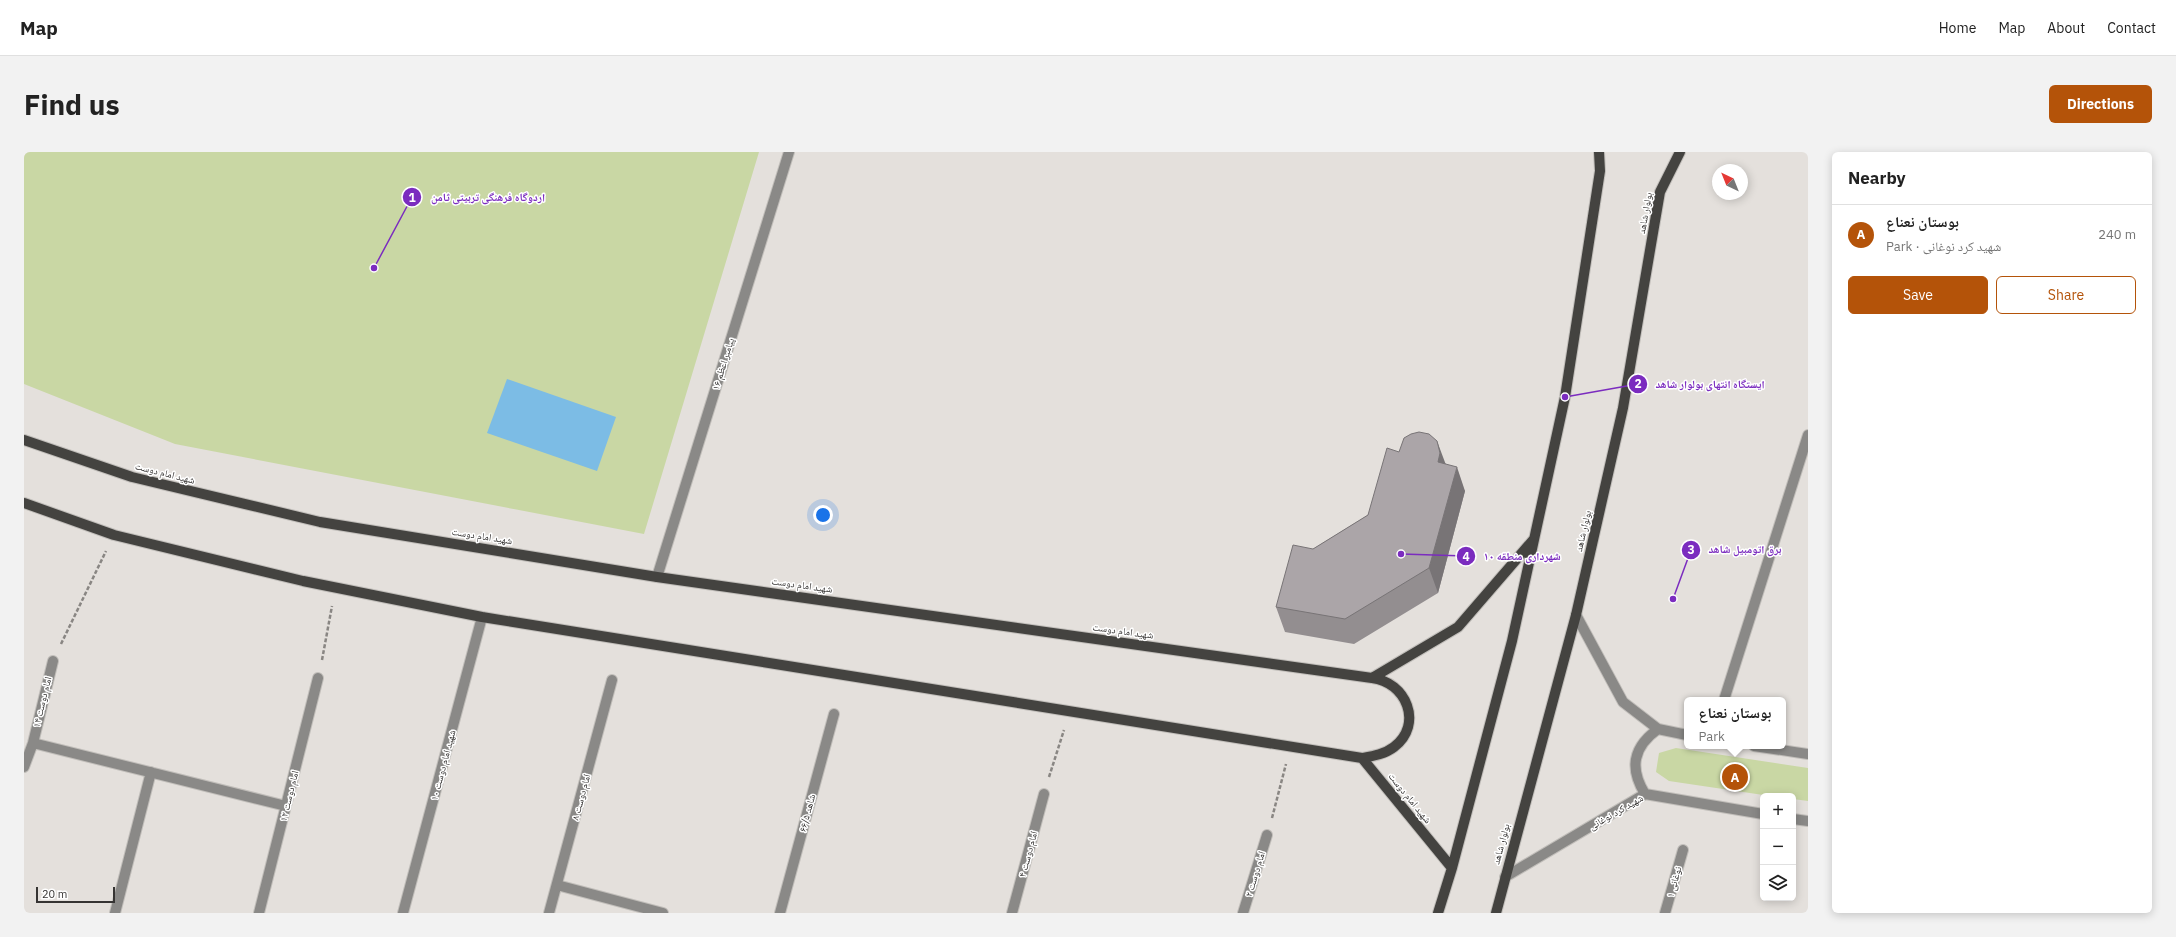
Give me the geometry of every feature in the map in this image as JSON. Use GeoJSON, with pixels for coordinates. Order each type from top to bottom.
{"type":"FeatureCollection","features":[{"type":"Feature","properties":{"kind":"main road"},"geometry":{"type":"LineString","coordinates":[[1438,913],[1452,868],[1512,641],[1565,397],[1600,171],[1599,152]]}},
{"type":"Feature","properties":{"kind":"main road","name":"بولوار شاهد"},"geometry":{"type":"LineString","coordinates":[[1496,913],[1576,615],[1623,408],[1660,192],[1680,152]]}},
{"type":"Feature","properties":{"kind":"main road","name":"شهید امام دوست"},"geometry":{"type":"LineString","coordinates":[[24,440],[132,477],[320,522],[657,577],[1372,678],[1387,682],[1400,691],[1408,705],[1409,720],[1404,736],[1394,748],[1387,752],[1362,758],[1452,868]]}},
{"type":"Feature","properties":{"kind":"main road"},"geometry":{"type":"LineString","coordinates":[[24,503],[114,535],[335,587],[482,617],[1362,758]]}},
{"type":"Feature","properties":{"kind":"main road"},"geometry":{"type":"LineString","coordinates":[[1372,678],[1458,628],[1534,539]]}},
{"type":"Feature","properties":{"kind":"street","name":"پیامبر اعظم ۱۶"},"geometry":{"type":"LineString","coordinates":[[657,577],[789,152]]}},
{"type":"Feature","properties":{"kind":"street"},"geometry":{"type":"LineString","coordinates":[[1725,697],[1808,435]]}},
{"type":"Feature","properties":{"kind":"street"},"geometry":{"type":"LineString","coordinates":[[1576,615],[1623,702],[1658,729],[1684,734]]}},
{"type":"Feature","properties":{"kind":"street","name":"شهید امام دوست ۱۰"},"geometry":{"type":"LineString","coordinates":[[403,913],[482,617]]}},
{"type":"Feature","properties":{"kind":"street","name":"امام دوست ۱۴"},"geometry":{"type":"LineString","coordinates":[[24,767],[33,743],[53,661]]}},
{"type":"Feature","properties":{"kind":"street","name":"امام دوست ۱۲"},"geometry":{"type":"LineString","coordinates":[[259,913],[318,678]]}},
{"type":"Feature","properties":{"kind":"street","name":"امام دوست ۸"},"geometry":{"type":"LineString","coordinates":[[549,913],[612,680]]}},
{"type":"Feature","properties":{"kind":"street","name":"شاهد ۶۶/۵"},"geometry":{"type":"LineString","coordinates":[[780,913],[834,714]]}},
{"type":"Feature","properties":{"kind":"street"},"geometry":{"type":"LineString","coordinates":[[1645,794],[1639,784],[1635,771],[1636,759],[1640,747],[1648,737],[1658,729]]}},
{"type":"Feature","properties":{"kind":"street"},"geometry":{"type":"LineString","coordinates":[[33,743],[286,806]]}},
{"type":"Feature","properties":{"kind":"street"},"geometry":{"type":"LineString","coordinates":[[1774,749],[1808,754]]}},
{"type":"Feature","properties":{"kind":"street"},"geometry":{"type":"LineString","coordinates":[[115,913],[151,772]]}},
{"type":"Feature","properties":{"kind":"street","name":"امام دوست ۴"},"geometry":{"type":"LineString","coordinates":[[1012,913],[1044,794]]}},
{"type":"Feature","properties":{"kind":"street","name":"شهید کرد نوغانی"},"geometry":{"type":"LineString","coordinates":[[1505,876],[1645,794],[1760,813]]}},
{"type":"Feature","properties":{"kind":"street"},"geometry":{"type":"LineString","coordinates":[[1796,819],[1808,821]]}},
{"type":"Feature","properties":{"kind":"street","name":"امام دوست ۲"},"geometry":{"type":"LineString","coordinates":[[1243,913],[1267,835]]}},
{"type":"Feature","properties":{"kind":"street","name":"نوغانی ۱"},"geometry":{"type":"LineString","coordinates":[[1665,913],[1683,850]]}},
{"type":"Feature","properties":{"kind":"street"},"geometry":{"type":"LineString","coordinates":[[557,885],[658,912]]}},
{"type":"Feature","properties":{"kind":"path"},"geometry":{"type":"LineString","coordinates":[[53,661],[114,535]]}},
{"type":"Feature","properties":{"kind":"path"},"geometry":{"type":"LineString","coordinates":[[318,678],[335,587]]}},
{"type":"Feature","properties":{"kind":"path"},"geometry":{"type":"LineString","coordinates":[[1044,794],[1070,711]]}},
{"type":"Feature","properties":{"kind":"path"},"geometry":{"type":"LineString","coordinates":[[1267,835],[1291,746]]}},
{"type":"Feature","properties":{"kind":"green space"},"geometry":{"type":"Polygon","coordinates":[[[24,152],[759,152],[644,534],[175,444],[24,384],[24,152]]]}},
{"type":"Feature","properties":{"kind":"green space"},"geometry":{"type":"Polygon","coordinates":[[[1676,748],[1808,768],[1808,801],[1796,799],[1796,793],[1760,793],[1760,795],[1669,781],[1656,772],[1659,753],[1676,748]]]}},
{"type":"Feature","properties":{"kind":"water"},"geometry":{"type":"Polygon","coordinates":[[[507,379],[616,417],[597,471],[487,433],[507,379]]]}},
{"type":"Feature","properties":{"kind":"building"},"geometry":{"type":"Polygon","coordinates":[[[1419,432],[1429,434],[1437,441],[1440,453],[1438,462],[1457,467],[1429,568],[1345,619],[1276,607],[1293,545],[1313,549],[1368,515],[1387,448],[1399,452],[1404,438],[1419,432]]]}},
{"type":"Feature","properties":{"kind":"place","name":"اردوگاه فرهنگی تربیتی ثامن"},"geometry":{"type":"Point","coordinates":[374,268]}},
{"type":"Feature","properties":{"kind":"place","name":"ایستگاه انتهای بولوار شاهد"},"geometry":{"type":"Point","coordinates":[1565,397]}},
{"type":"Feature","properties":{"kind":"place","name":"شهرداری منطقه ۱۰"},"geometry":{"type":"Point","coordinates":[1401,554]}},
{"type":"Feature","properties":{"kind":"place","name":"برق اتومبیل شاهد"},"geometry":{"type":"Point","coordinates":[1673,599]}},
{"type":"Feature","properties":{"kind":"place","name":"بوستان نعناع"},"geometry":{"type":"Point","coordinates":[1735,777]}}]}
